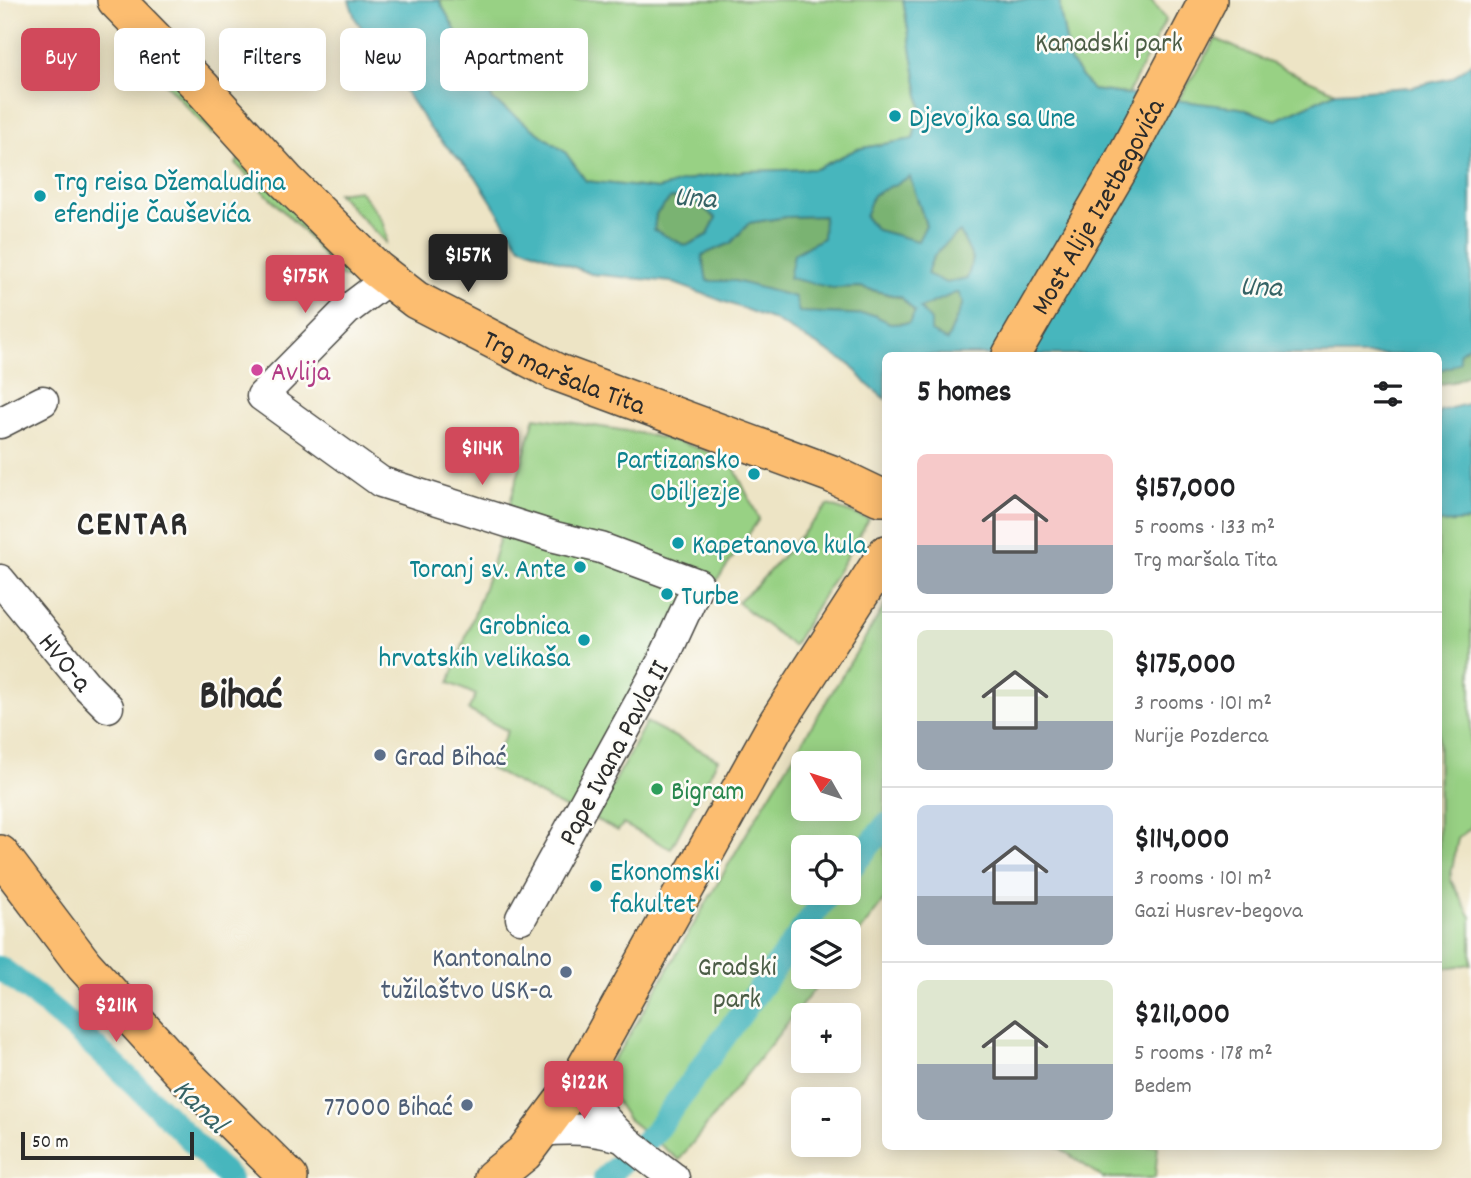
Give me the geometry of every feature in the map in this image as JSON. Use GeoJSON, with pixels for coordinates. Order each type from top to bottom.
{"type":"FeatureCollection","features":[{"type":"Feature","properties":{"kind":"main road","name":"Trg maršala Tita"},"geometry":{"type":"LineString","coordinates":[[116,0],[193,78],[286,181],[388,279],[416,300],[556,372],[832,474],[882,498]]}},
{"type":"Feature","properties":{"kind":"main road","name":"Most Alije Izetbegovića"},"geometry":{"type":"LineString","coordinates":[[1013,352],[1119,169],[1208,0]]}},
{"type":"Feature","properties":{"kind":"main road"},"geometry":{"type":"LineString","coordinates":[[493,1178],[524,1153],[580,1078],[777,723],[882,560]]}},
{"type":"Feature","properties":{"kind":"main road"},"geometry":{"type":"LineString","coordinates":[[0,854],[84,965],[179,1069],[289,1178]]}},
{"type":"Feature","properties":{"kind":"street","name":"Pape Ivana Pavla II"},"geometry":{"type":"LineString","coordinates":[[388,279],[338,319],[262,396],[381,482],[555,537],[601,548],[698,583],[662,662],[521,918]]}},
{"type":"Feature","properties":{"kind":"street"},"geometry":{"type":"LineString","coordinates":[[0,424],[43,401]]}},
{"type":"Feature","properties":{"kind":"street","name":"HVO-a"},"geometry":{"type":"LineString","coordinates":[[0,580],[87,686],[108,707]]}},
{"type":"Feature","properties":{"kind":"street"},"geometry":{"type":"LineString","coordinates":[[580,1078],[593,1105],[618,1136],[669,1175]]}},
{"type":"Feature","properties":{"kind":"street"},"geometry":{"type":"LineString","coordinates":[[542,1131],[593,1129],[618,1136]]}},
{"type":"Feature","properties":{"kind":"green space"},"geometry":{"type":"Polygon","coordinates":[[[439,0],[903,0],[921,107],[913,139],[857,149],[816,169],[746,171],[695,178],[658,189],[586,181],[565,152],[493,100],[488,91],[588,91],[588,28],[454,28],[439,0]]]}},
{"type":"Feature","properties":{"kind":"green space","name":"Kanadski park"},"geometry":{"type":"Polygon","coordinates":[[[1060,0],[1151,0],[1166,19],[1128,94],[1092,90],[1070,61],[1060,0]]]}},
{"type":"Feature","properties":{"kind":"green space"},"geometry":{"type":"Polygon","coordinates":[[[1216,39],[1336,92],[1276,120],[1240,108],[1177,102],[1216,39]]]}},
{"type":"Feature","properties":{"kind":"green space"},"geometry":{"type":"Polygon","coordinates":[[[172,91],[185,91],[220,131],[218,134],[212,134],[172,91]]]}},
{"type":"Feature","properties":{"kind":"green space"},"geometry":{"type":"Polygon","coordinates":[[[240,156],[355,267],[351,279],[338,275],[305,233],[236,164],[240,156]]]}},
{"type":"Feature","properties":{"kind":"green space"},"geometry":{"type":"Polygon","coordinates":[[[910,176],[926,225],[919,242],[876,230],[865,216],[873,195],[910,176]]]}},
{"type":"Feature","properties":{"kind":"green space"},"geometry":{"type":"Polygon","coordinates":[[[359,190],[382,222],[386,243],[337,193],[359,190]]]}},
{"type":"Feature","properties":{"kind":"green space"},"geometry":{"type":"Polygon","coordinates":[[[671,198],[692,199],[716,218],[708,235],[685,246],[654,230],[656,214],[671,198]]]}},
{"type":"Feature","properties":{"kind":"green space"},"geometry":{"type":"Polygon","coordinates":[[[825,216],[823,238],[794,254],[832,288],[860,287],[902,298],[915,312],[909,323],[891,324],[874,315],[798,312],[794,297],[735,281],[707,281],[702,255],[731,243],[749,223],[786,217],[825,216]]]}},
{"type":"Feature","properties":{"kind":"green space"},"geometry":{"type":"Polygon","coordinates":[[[961,231],[973,259],[967,279],[945,284],[927,274],[929,267],[939,249],[961,231]]]}},
{"type":"Feature","properties":{"kind":"green space"},"geometry":{"type":"Polygon","coordinates":[[[958,291],[963,303],[947,341],[931,332],[920,308],[958,291]]]}},
{"type":"Feature","properties":{"kind":"green space"},"geometry":{"type":"Polygon","coordinates":[[[1471,344],[1471,373],[1453,382],[1442,384],[1442,369],[1450,367],[1459,353],[1471,344]]]}},
{"type":"Feature","properties":{"kind":"green space"},"geometry":{"type":"Polygon","coordinates":[[[535,417],[676,441],[730,459],[759,519],[714,585],[698,584],[578,815],[489,768],[508,731],[468,710],[476,695],[449,683],[490,571],[535,417]]]}},
{"type":"Feature","properties":{"kind":"green space"},"geometry":{"type":"Polygon","coordinates":[[[828,505],[869,519],[793,646],[737,602],[756,586],[828,505]]]}},
{"type":"Feature","properties":{"kind":"green space"},"geometry":{"type":"Polygon","coordinates":[[[1471,521],[1471,828],[1458,838],[1450,879],[1471,917],[1471,964],[1442,969],[1442,523],[1471,521]]]}},
{"type":"Feature","properties":{"kind":"green space","name":"Gradski park"},"geometry":{"type":"Polygon","coordinates":[[[882,610],[882,903],[861,930],[861,919],[791,919],[791,989],[814,989],[803,1003],[791,1003],[791,1019],[679,1160],[628,1119],[599,1075],[622,1048],[791,760],[791,821],[861,821],[861,751],[796,751],[882,610]]]}},
{"type":"Feature","properties":{"kind":"green space","name":"Bigram"},"geometry":{"type":"Polygon","coordinates":[[[646,722],[718,759],[671,849],[623,824],[618,831],[595,819],[646,722]]]}},
{"type":"Feature","properties":{"kind":"green space"},"geometry":{"type":"Polygon","coordinates":[[[1063,1150],[1158,1150],[1155,1178],[1103,1178],[1063,1150]]]}},
{"type":"Feature","properties":{"kind":"water","name":"Una"},"geometry":{"type":"Polygon","coordinates":[[[349,0],[439,0],[454,28],[440,28],[440,91],[488,91],[493,100],[565,152],[586,181],[658,189],[695,178],[746,171],[816,169],[857,149],[913,139],[921,107],[903,0],[1060,0],[1070,61],[1092,90],[1240,108],[1276,120],[1336,92],[1411,87],[1452,78],[1471,63],[1471,344],[1459,353],[1460,361],[1442,369],[1442,352],[882,352],[882,397],[851,365],[774,320],[671,282],[591,274],[519,245],[476,177],[432,131],[405,91],[426,91],[426,28],[362,28],[349,0]],[[910,177],[873,195],[865,217],[877,230],[918,241],[926,225],[910,177]],[[671,198],[656,214],[654,230],[686,246],[708,235],[716,218],[692,199],[671,198]],[[824,216],[786,217],[749,223],[731,243],[702,255],[707,281],[735,281],[795,297],[799,312],[874,315],[892,324],[909,323],[915,312],[901,297],[860,287],[832,288],[789,278],[794,254],[823,238],[824,216]],[[960,232],[935,255],[927,274],[946,283],[967,279],[973,259],[960,232]],[[958,292],[920,308],[931,321],[931,332],[947,341],[963,303],[958,292]]]}},
{"type":"Feature","properties":{"kind":"water"},"geometry":{"type":"Polygon","coordinates":[[[1471,403],[1471,521],[1442,523],[1442,410],[1471,403]]]}},
{"type":"Feature","properties":{"kind":"waterway","name":"Kanal"},"geometry":{"type":"LineString","coordinates":[[861,855],[882,830]]}},
{"type":"Feature","properties":{"kind":"waterway","name":"Kanal"},"geometry":{"type":"LineString","coordinates":[[605,1178],[654,1133],[821,905]]}},
{"type":"Feature","properties":{"kind":"waterway","name":"Kanal"},"geometry":{"type":"LineString","coordinates":[[0,968],[90,1042],[229,1178]]}},
{"type":"Feature","properties":{"kind":"place","name":"Djevojka sa Une"},"geometry":{"type":"Point","coordinates":[895,116]}},
{"type":"Feature","properties":{"kind":"place","name":"Trg reisa Džemaludina efendije Čauševića"},"geometry":{"type":"Point","coordinates":[40,196]}},
{"type":"Feature","properties":{"kind":"place","name":"Avlija"},"geometry":{"type":"Point","coordinates":[257,370]}},
{"type":"Feature","properties":{"kind":"place","name":"Partizansko Obiljezje"},"geometry":{"type":"Point","coordinates":[754,474]}},
{"type":"Feature","properties":{"kind":"place","name":"Kapetanova kula"},"geometry":{"type":"Point","coordinates":[678,543]}},
{"type":"Feature","properties":{"kind":"place","name":"Toranj sv. Ante"},"geometry":{"type":"Point","coordinates":[580,567]}},
{"type":"Feature","properties":{"kind":"place","name":"Turbe"},"geometry":{"type":"Point","coordinates":[667,594]}},
{"type":"Feature","properties":{"kind":"place","name":"Grobnica hrvatskih velikaša"},"geometry":{"type":"Point","coordinates":[584,640]}},
{"type":"Feature","properties":{"kind":"place","name":"Grad Bihać"},"geometry":{"type":"Point","coordinates":[380,755]}},
{"type":"Feature","properties":{"kind":"place","name":"Bigram"},"geometry":{"type":"Point","coordinates":[657,789]}},
{"type":"Feature","properties":{"kind":"place","name":"Ekonomski fakultet"},"geometry":{"type":"Point","coordinates":[596,886]}},
{"type":"Feature","properties":{"kind":"place","name":"Kantonalno tužilaštvo USK-a"},"geometry":{"type":"Point","coordinates":[566,972]}},
{"type":"Feature","properties":{"kind":"place","name":"77000 Bihać"},"geometry":{"type":"Point","coordinates":[467,1105]}},
{"type":"Feature","properties":{"kind":"district","name":"CENTAR"},"geometry":{"type":"Point","coordinates":[133,522]}},
{"type":"Feature","properties":{"kind":"district","name":"Bihać"},"geometry":{"type":"Point","coordinates":[241,692]}}]}
